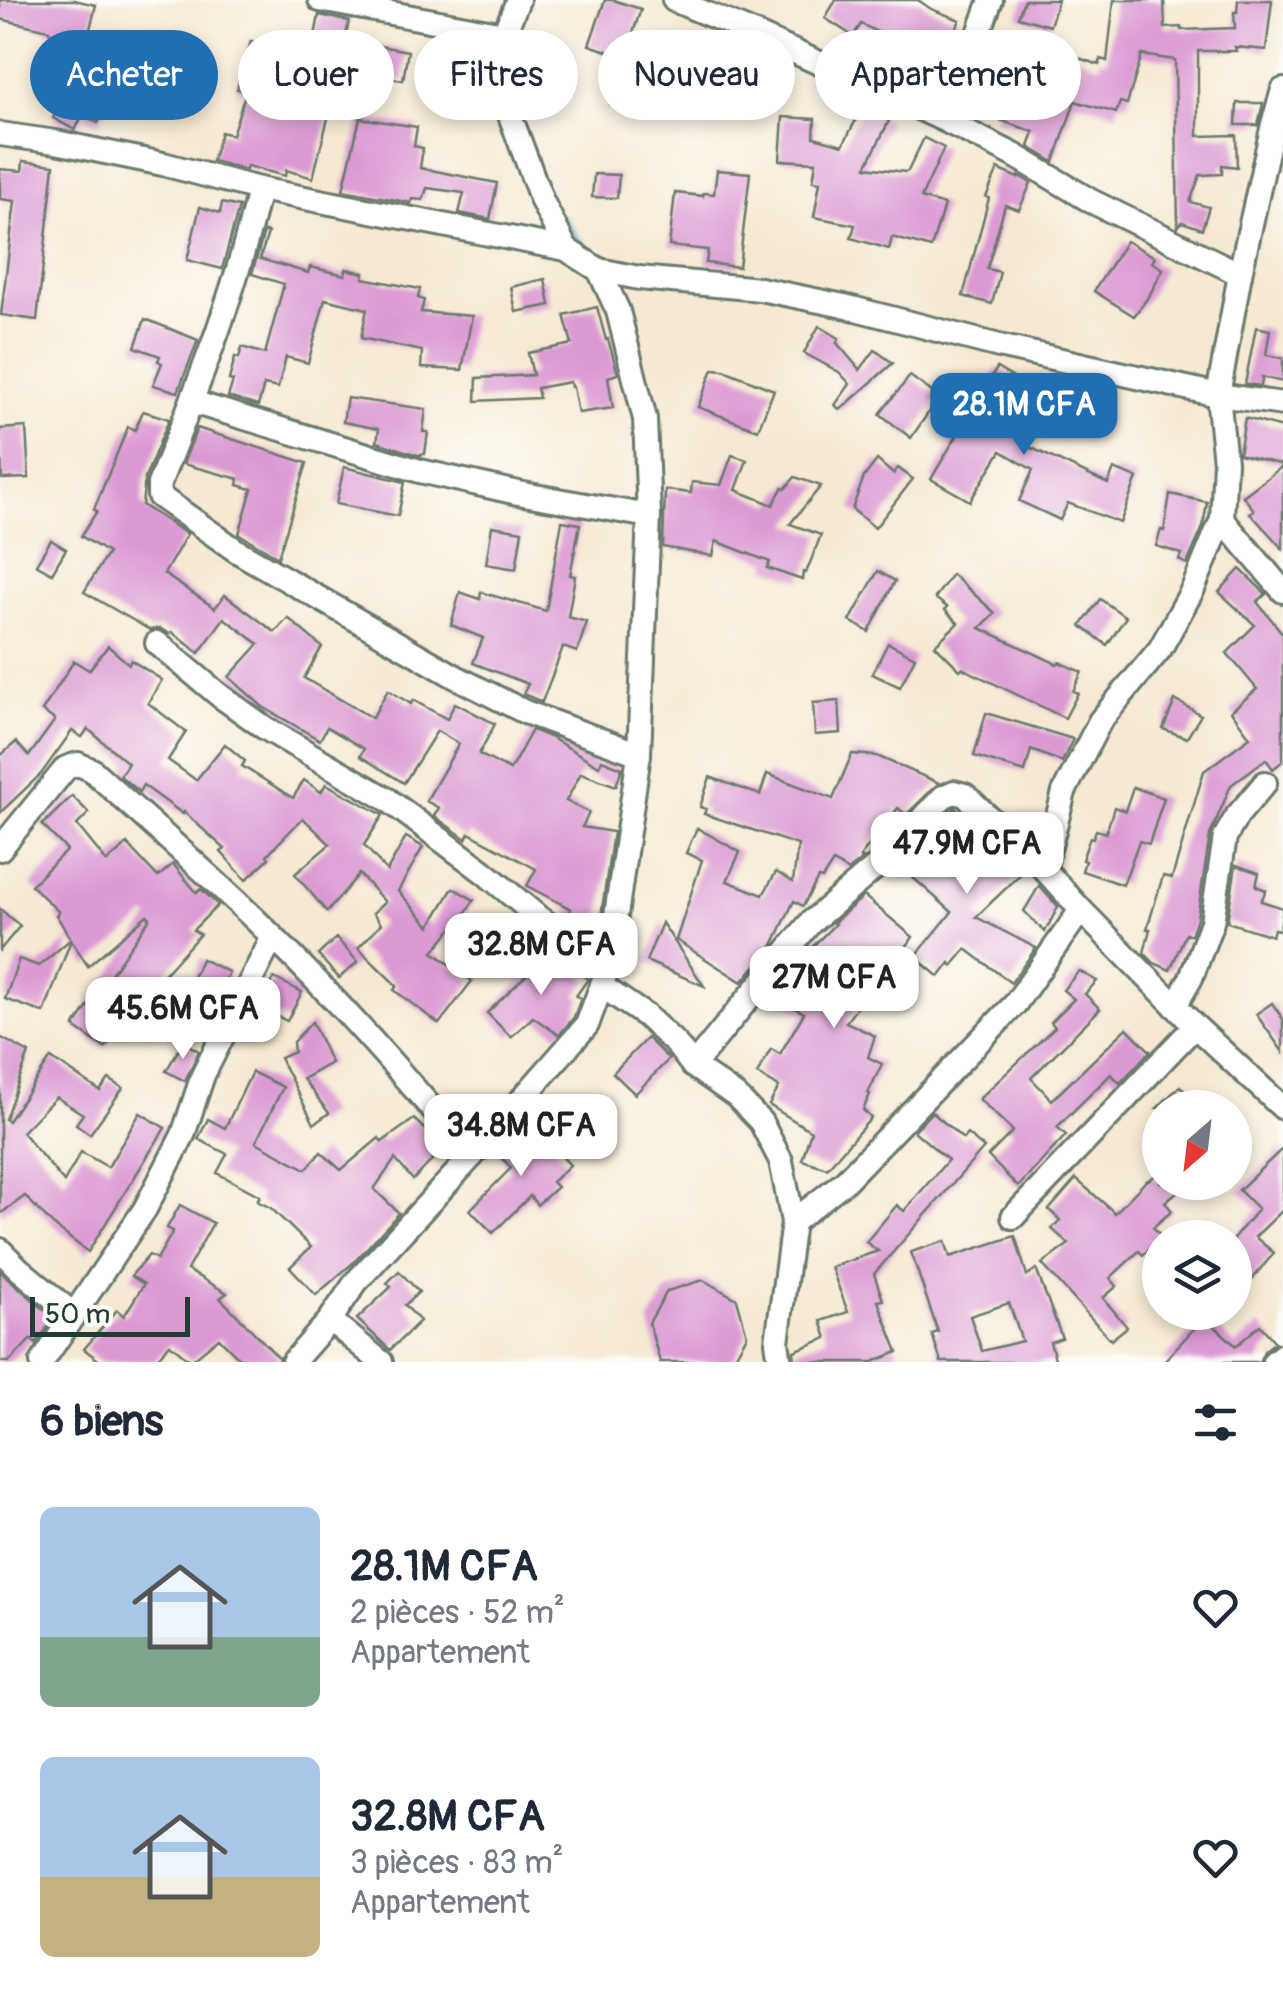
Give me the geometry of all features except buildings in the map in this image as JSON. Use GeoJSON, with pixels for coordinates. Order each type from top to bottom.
{"type":"FeatureCollection","features":[{"type":"Feature","properties":{"kind":"street"},"geometry":{"type":"LineString","coordinates":[[320,0],[482,30]]}},
{"type":"Feature","properties":{"kind":"street"},"geometry":{"type":"LineString","coordinates":[[506,30],[518,0]]}},
{"type":"Feature","properties":{"kind":"street"},"geometry":{"type":"LineString","coordinates":[[674,0],[815,61]]}},
{"type":"Feature","properties":{"kind":"street"},"geometry":{"type":"LineString","coordinates":[[980,30],[991,0]]}},
{"type":"Feature","properties":{"kind":"street"},"geometry":{"type":"LineString","coordinates":[[1044,869],[1064,792],[1100,721],[1160,649],[1193,589],[1222,519],[1224,462],[1218,394],[1240,274],[1278,125],[1283,90]]}},
{"type":"Feature","properties":{"kind":"street"},"geometry":{"type":"LineString","coordinates":[[512,120],[542,201],[566,248]]}},
{"type":"Feature","properties":{"kind":"street"},"geometry":{"type":"LineString","coordinates":[[944,120],[1014,155],[1091,201],[1240,274]]}},
{"type":"Feature","properties":{"kind":"street"},"geometry":{"type":"LineString","coordinates":[[0,134],[56,142],[259,188],[566,248],[600,270],[639,278],[760,289],[1004,347],[1218,394],[1283,404]]}},
{"type":"Feature","properties":{"kind":"street"},"geometry":{"type":"LineString","coordinates":[[259,188],[249,235],[159,496],[236,551],[456,677],[525,712],[640,754]]}},
{"type":"Feature","properties":{"kind":"street"},"geometry":{"type":"LineString","coordinates":[[293,1362],[330,1320],[356,1282],[587,1024],[606,976],[640,754],[649,516],[644,420],[618,310],[600,270]]}},
{"type":"Feature","properties":{"kind":"street"},"geometry":{"type":"LineString","coordinates":[[618,310],[639,278]]}},
{"type":"Feature","properties":{"kind":"street"},"geometry":{"type":"LineString","coordinates":[[192,402],[420,471],[649,516]]}},
{"type":"Feature","properties":{"kind":"street"},"geometry":{"type":"LineString","coordinates":[[1222,519],[1283,590]]}},
{"type":"Feature","properties":{"kind":"street"},"geometry":{"type":"LineString","coordinates":[[157,643],[219,696],[265,728],[386,798],[484,872],[606,976],[676,1044],[693,1066],[736,1096],[761,1122],[781,1161],[794,1222],[777,1342],[780,1362]]}},
{"type":"Feature","properties":{"kind":"street"},"geometry":{"type":"LineString","coordinates":[[0,849],[66,768],[78,764],[92,770],[273,937],[413,1086],[472,1156]]}},
{"type":"Feature","properties":{"kind":"street"},"geometry":{"type":"LineString","coordinates":[[1175,1006],[1191,978],[1212,922],[1225,837],[1236,816],[1266,783]]}},
{"type":"Feature","properties":{"kind":"street"},"geometry":{"type":"LineString","coordinates":[[693,1066],[810,924],[884,860],[944,797],[954,792],[965,795],[1044,869],[1175,1006],[1283,1108]]}},
{"type":"Feature","properties":{"kind":"street"},"geometry":{"type":"LineString","coordinates":[[794,1222],[844,1180],[1015,1004],[1080,910]]}},
{"type":"Feature","properties":{"kind":"street"},"geometry":{"type":"LineString","coordinates":[[42,1362],[145,1209],[183,1134],[202,1076],[273,937]]}},
{"type":"Feature","properties":{"kind":"street"},"geometry":{"type":"LineString","coordinates":[[1013,1217],[1195,1026]]}},
{"type":"Feature","properties":{"kind":"street"},"geometry":{"type":"LineString","coordinates":[[0,1250],[74,1316]]}},
{"type":"Feature","properties":{"kind":"street"},"geometry":{"type":"LineString","coordinates":[[330,1320],[381,1362]]}},
{"type":"Feature","properties":{"kind":"street"},"geometry":{"type":"LineString","coordinates":[[1274,1362],[1283,1355]]}},
{"type":"Feature","properties":{"kind":"waterway"},"geometry":{"type":"LineString","coordinates":[[562,217],[588,250]]}}]}
